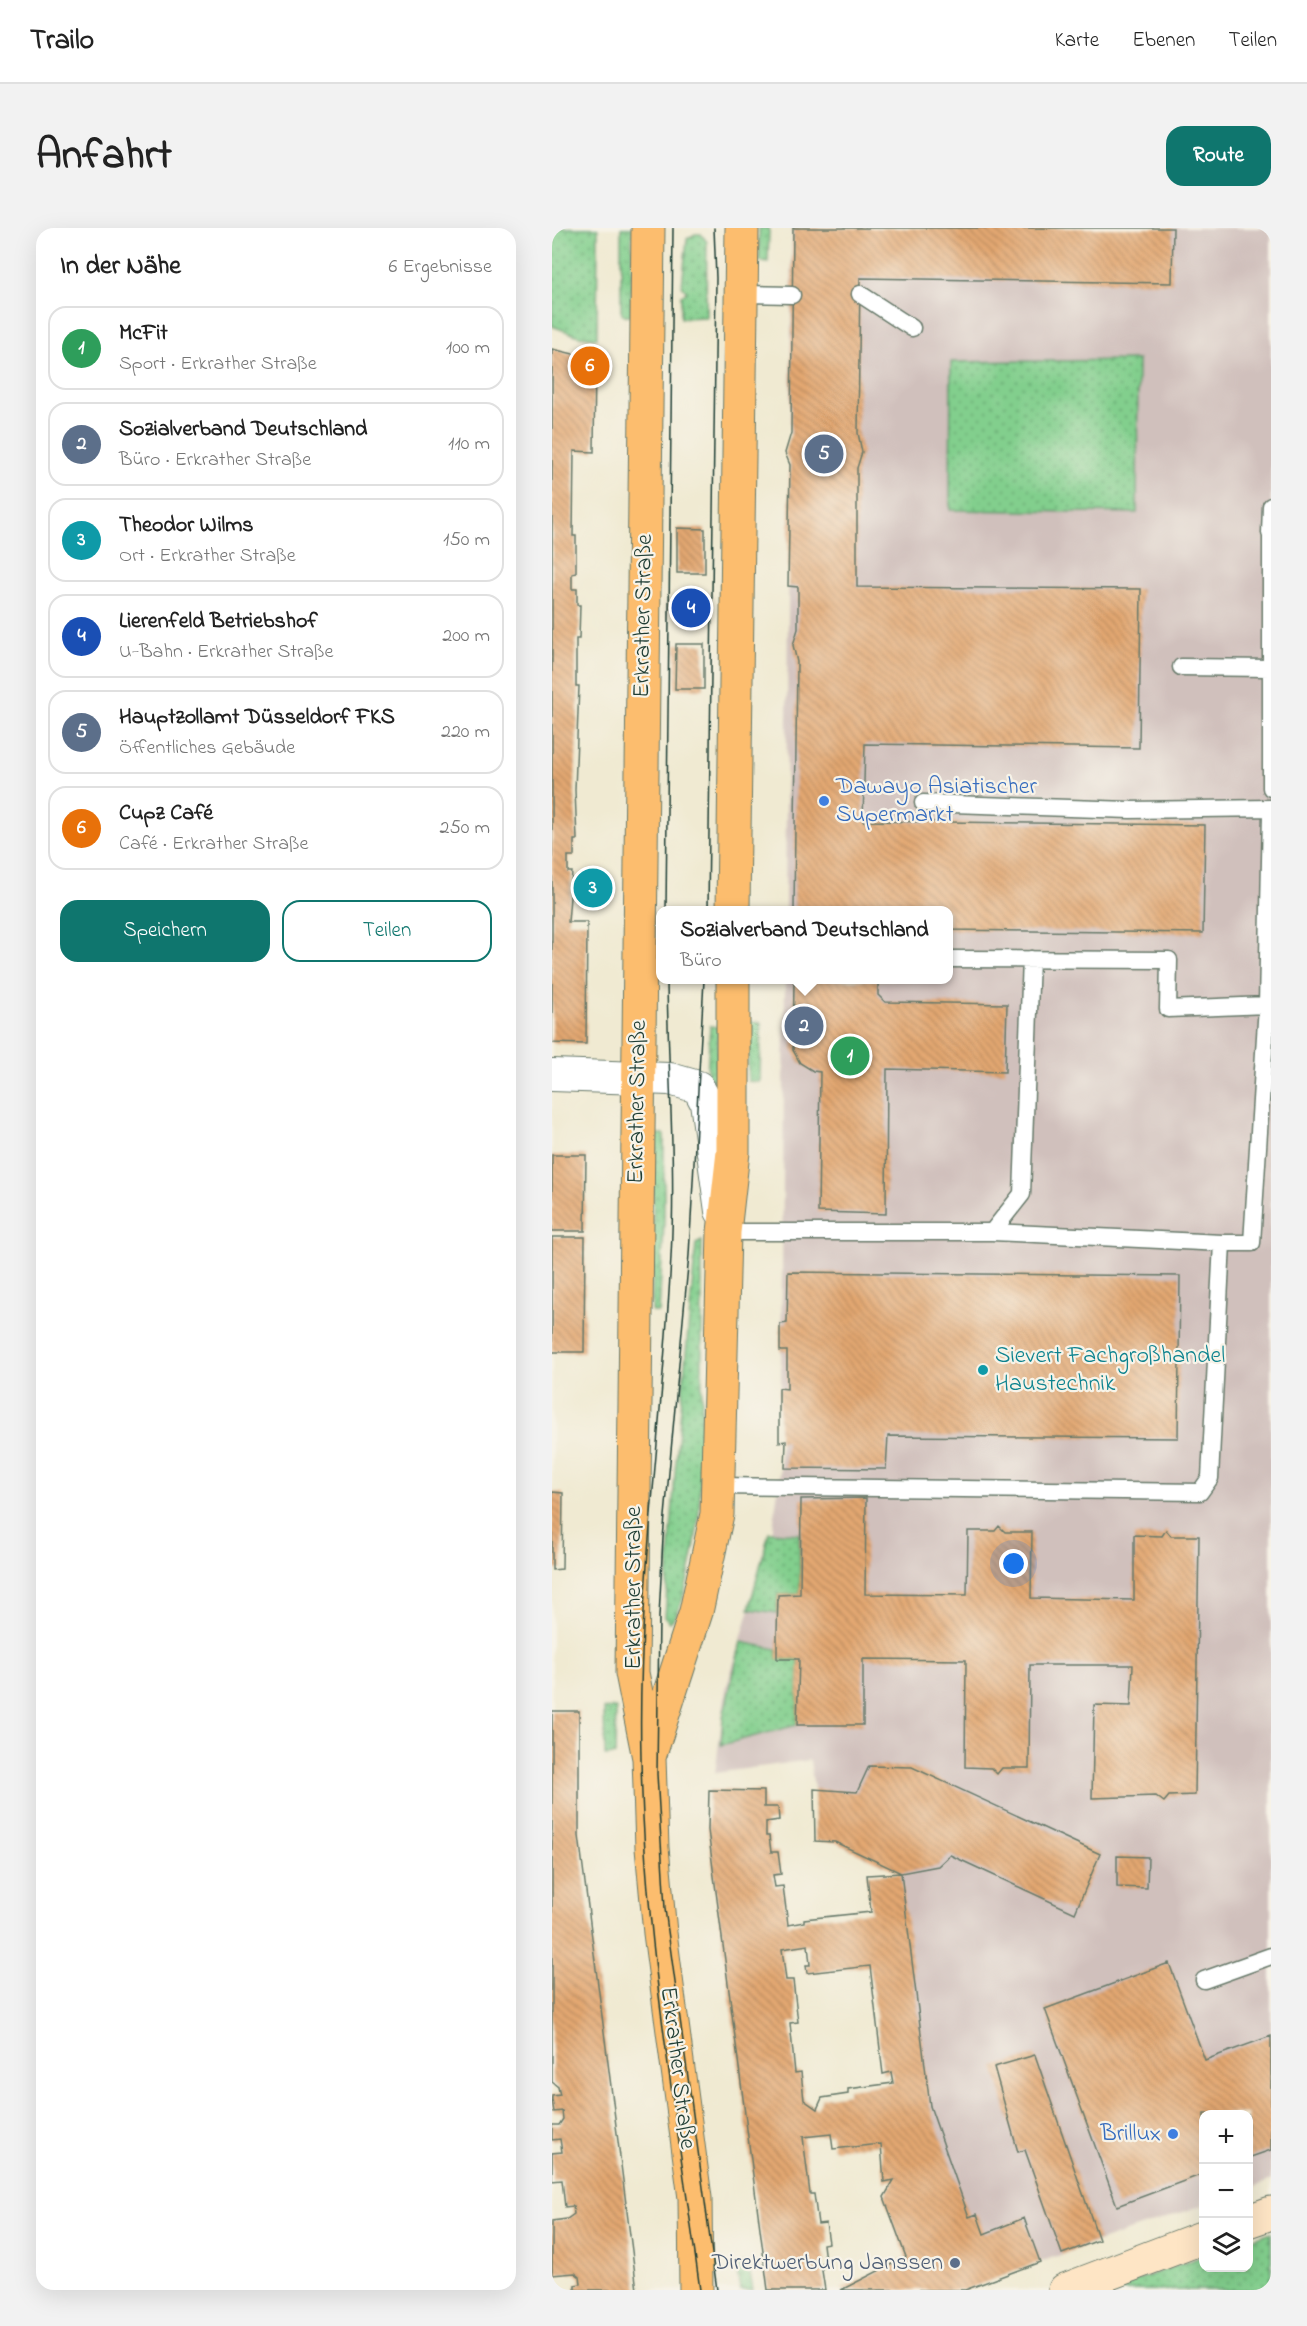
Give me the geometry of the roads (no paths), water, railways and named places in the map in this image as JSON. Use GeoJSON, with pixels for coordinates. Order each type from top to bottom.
{"type":"FeatureCollection","features":[{"type":"Feature","properties":{"kind":"main road","name":"Erkrather Straße"},"geometry":{"type":"LineString","coordinates":[[648,228],[632,1673],[649,1758],[652,1848],[660,1933],[695,2198],[696,2290]]}},
{"type":"Feature","properties":{"kind":"main road"},"geometry":{"type":"LineString","coordinates":[[733,906],[742,228]]}},
{"type":"Feature","properties":{"kind":"main road","name":"Erkrather Straße"},"geometry":{"type":"LineString","coordinates":[[649,1758],[696,1612],[708,1566],[720,1486],[724,1232],[733,1152],[733,984]]}},
{"type":"Feature","properties":{"kind":"main road","name":"Erkrather Straße"},"geometry":{"type":"LineString","coordinates":[[695,2198],[720,2290]]}},
{"type":"Feature","properties":{"kind":"main road"},"geometry":{"type":"LineString","coordinates":[[1253,2219],[1271,2213]]}},
{"type":"Feature","properties":{"kind":"main road"},"geometry":{"type":"LineString","coordinates":[[1065,2290],[1199,2239]]}},
{"type":"Feature","properties":{"kind":"street"},"geometry":{"type":"LineString","coordinates":[[552,1075],[670,1079],[698,1087],[706,1102],[724,1232]]}},
{"type":"Feature","properties":{"kind":"lane"},"geometry":{"type":"LineString","coordinates":[[742,294],[792,295]]}},
{"type":"Feature","properties":{"kind":"lane"},"geometry":{"type":"LineString","coordinates":[[860,294],[912,328]]}},
{"type":"Feature","properties":{"kind":"lane"},"geometry":{"type":"LineString","coordinates":[[1271,506],[1271,788]]}},
{"type":"Feature","properties":{"kind":"lane"},"geometry":{"type":"LineString","coordinates":[[1181,667],[1270,668]]}},
{"type":"Feature","properties":{"kind":"lane"},"geometry":{"type":"LineString","coordinates":[[923,803],[1130,810],[1271,808]]}},
{"type":"Feature","properties":{"kind":"lane"},"geometry":{"type":"LineString","coordinates":[[724,1232],[992,1232],[1252,1243],[1267,1005],[1271,813]]}},
{"type":"Feature","properties":{"kind":"lane"},"geometry":{"type":"LineString","coordinates":[[953,959],[1169,960],[1168,1009],[1267,1005]]}},
{"type":"Feature","properties":{"kind":"lane"},"geometry":{"type":"LineString","coordinates":[[992,1232],[1022,1194],[1031,959]]}},
{"type":"Feature","properties":{"kind":"lane"},"geometry":{"type":"LineString","coordinates":[[720,1486],[1200,1492],[1210,1478],[1222,1243]]}},
{"type":"Feature","properties":{"kind":"lane"},"geometry":{"type":"LineString","coordinates":[[1204,1980],[1271,1956]]}},
{"type":"Feature","properties":{"kind":"tram line"},"geometry":{"type":"LineString","coordinates":[[666,906],[673,228]]}},
{"type":"Feature","properties":{"kind":"tram line"},"geometry":{"type":"LineString","coordinates":[[708,906],[716,278],[714,228]]}},
{"type":"Feature","properties":{"kind":"tram line"},"geometry":{"type":"LineString","coordinates":[[667,984],[672,1153],[671,1257],[643,1632],[641,1758],[643,1825],[655,1958],[700,2290]]}},
{"type":"Feature","properties":{"kind":"tram line"},"geometry":{"type":"LineString","coordinates":[[704,984],[689,1255],[663,1538],[659,1617],[657,1774],[665,1909],[717,2290]]}},
{"type":"Feature","properties":{"kind":"place","name":"Cupz Café"},"geometry":{"type":"Point","coordinates":[590,366]}},
{"type":"Feature","properties":{"kind":"place","name":"Hauptzollamt Düsseldorf FKS"},"geometry":{"type":"Point","coordinates":[824,454]}},
{"type":"Feature","properties":{"kind":"place","name":"Lierenfeld Betriebshof"},"geometry":{"type":"Point","coordinates":[691,608]}},
{"type":"Feature","properties":{"kind":"place","name":"Dawayo Asiatischer Supermarkt"},"geometry":{"type":"Point","coordinates":[824,801]}},
{"type":"Feature","properties":{"kind":"place","name":"Theodor Wilms"},"geometry":{"type":"Point","coordinates":[593,888]}},
{"type":"Feature","properties":{"kind":"place","name":"Sozialverband Deutschland"},"geometry":{"type":"Point","coordinates":[804,1026]}},
{"type":"Feature","properties":{"kind":"place","name":"McFit"},"geometry":{"type":"Point","coordinates":[850,1056]}},
{"type":"Feature","properties":{"kind":"place","name":"Sievert Fachgroßhandel Haustechnik"},"geometry":{"type":"Point","coordinates":[983,1370]}},
{"type":"Feature","properties":{"kind":"place","name":"Brillux"},"geometry":{"type":"Point","coordinates":[1173,2134]}},
{"type":"Feature","properties":{"kind":"place","name":"Direktwerbung Janssen"},"geometry":{"type":"Point","coordinates":[955,2263]}}]}
